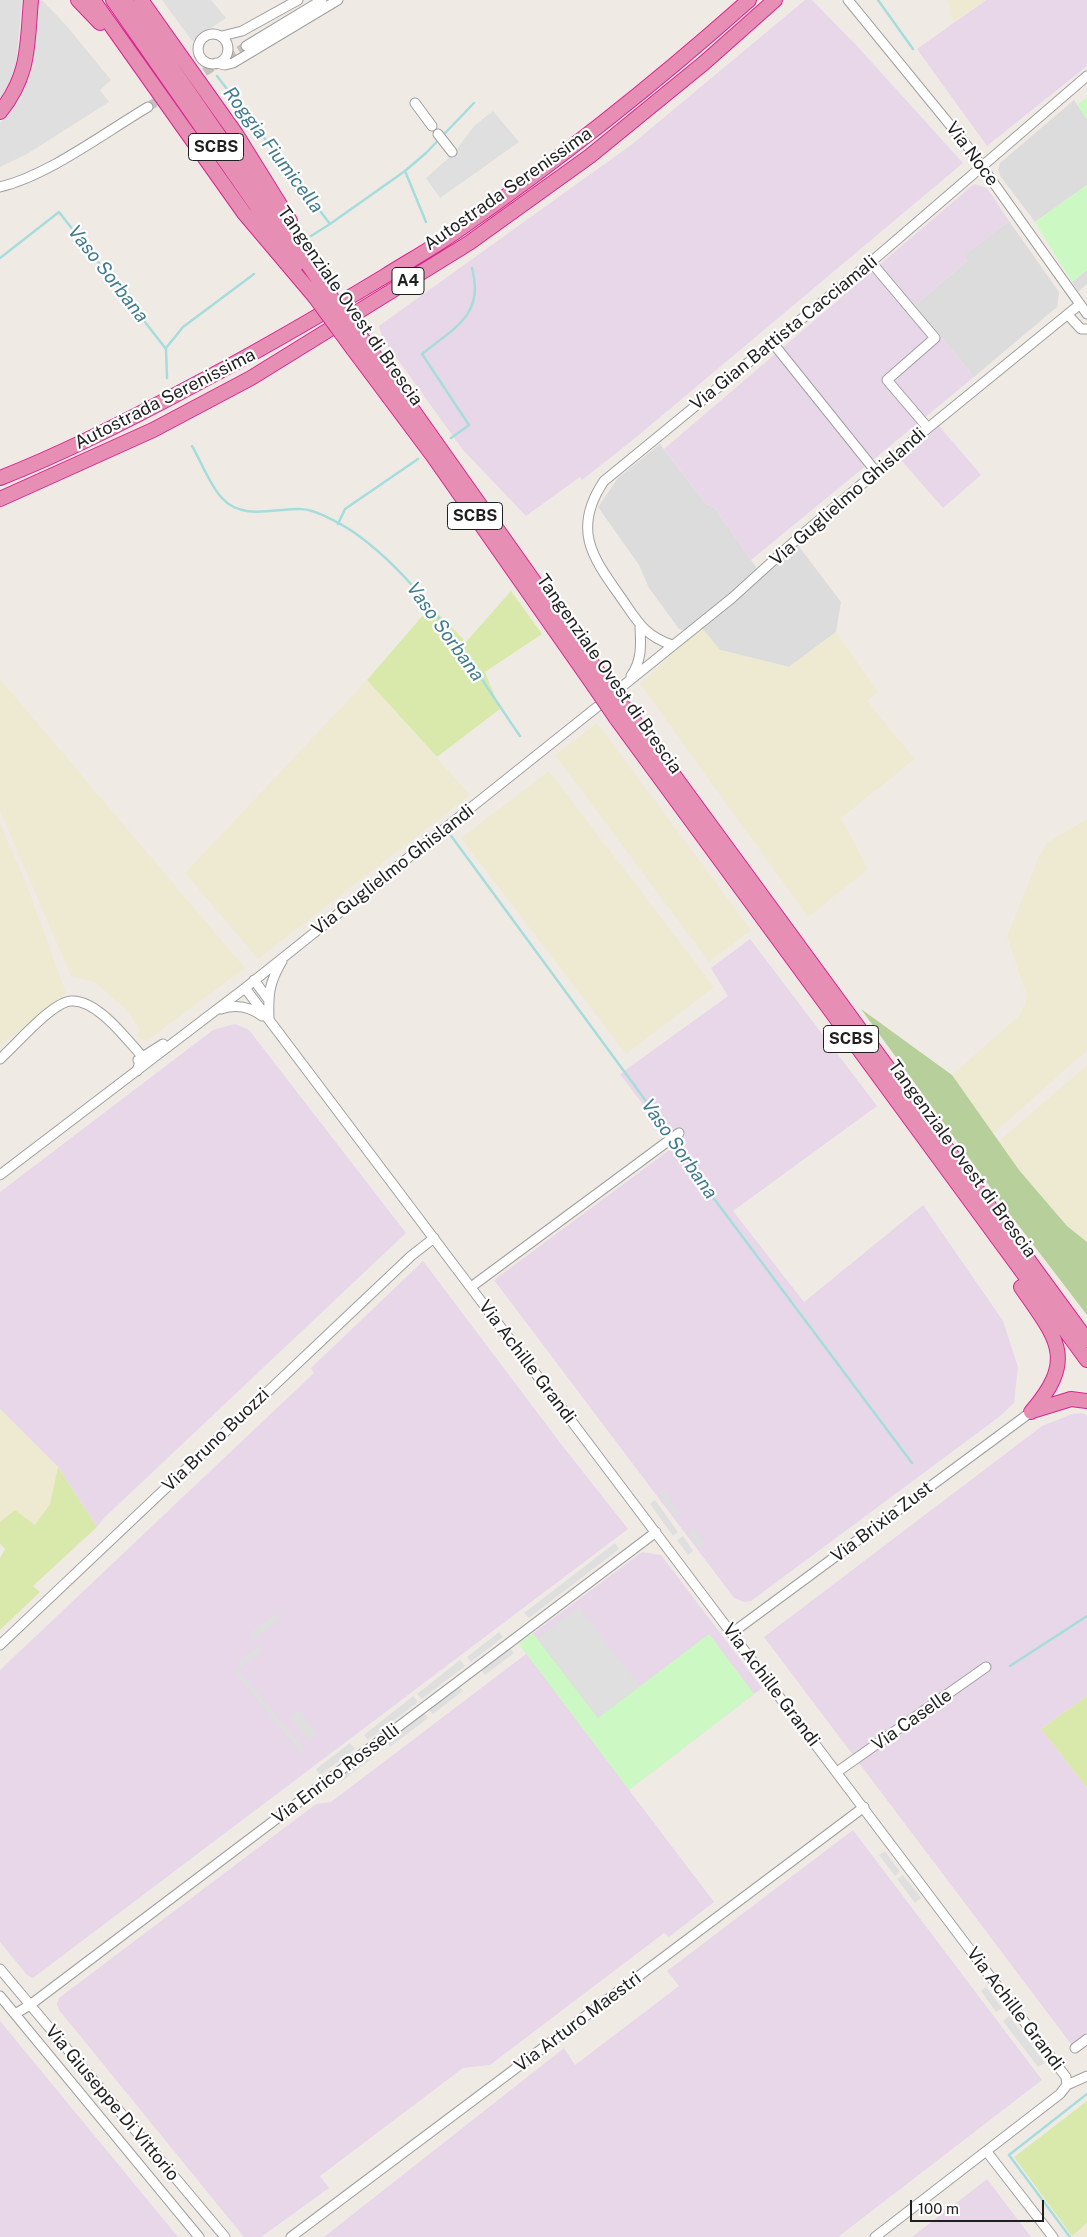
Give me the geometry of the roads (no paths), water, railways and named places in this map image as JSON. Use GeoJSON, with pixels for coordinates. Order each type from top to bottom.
{"type":"FeatureCollection","features":[{"type":"Feature","properties":{"kind":"highway"},"geometry":{"type":"LineString","coordinates":[[0,112],[18,86],[25,67],[31,0]]}},
{"type":"Feature","properties":{"kind":"highway"},"geometry":{"type":"LineString","coordinates":[[78,0],[117,43],[165,110],[190,136]]}},
{"type":"Feature","properties":{"kind":"highway"},"geometry":{"type":"LineString","coordinates":[[93,0],[244,213],[320,289]]}},
{"type":"Feature","properties":{"kind":"highway","name":"Tangenziale Ovest di Brescia"},"geometry":{"type":"LineString","coordinates":[[113,0],[292,257],[320,289]]}},
{"type":"Feature","properties":{"kind":"highway","name":"Tangenziale Ovest di Brescia"},"geometry":{"type":"LineString","coordinates":[[125,0],[433,456],[598,683],[1087,1340]]}},
{"type":"Feature","properties":{"kind":"highway"},"geometry":{"type":"LineString","coordinates":[[141,0],[236,134],[288,217],[320,289]]}},
{"type":"Feature","properties":{"kind":"highway","name":"Autostrada Serenissima"},"geometry":{"type":"LineString","coordinates":[[0,478],[35,464],[142,413],[238,362],[325,313],[456,231],[577,142],[689,54],[750,0]]}},
{"type":"Feature","properties":{"kind":"highway","name":"Autostrada Serenissima"},"geometry":{"type":"LineString","coordinates":[[0,499],[153,430],[251,378],[469,243],[590,156],[704,63],[775,0]]}},
{"type":"Feature","properties":{"kind":"highway","name":"Tangenziale Ovest di Brescia"},"geometry":{"type":"LineString","coordinates":[[621,714],[981,1217],[1087,1360]]}},
{"type":"Feature","properties":{"kind":"highway"},"geometry":{"type":"LineString","coordinates":[[981,1217],[992,1246],[1044,1320],[1058,1353],[1058,1365],[1054,1380],[1031,1412]]}},
{"type":"Feature","properties":{"kind":"highway"},"geometry":{"type":"LineString","coordinates":[[1031,1412],[1071,1400],[1087,1401]]}},
{"type":"Feature","properties":{"kind":"street"},"geometry":{"type":"LineString","coordinates":[[298,0],[242,31],[222,36],[211,34],[201,40],[199,45],[201,56],[210,63],[225,65],[233,63],[338,0]]}},
{"type":"Feature","properties":{"kind":"street"},"geometry":{"type":"LineString","coordinates":[[246,46],[322,0]]}},
{"type":"Feature","properties":{"kind":"street","name":"Via Noce"},"geometry":{"type":"LineString","coordinates":[[848,0],[981,165],[1038,244],[1079,306],[1087,314]]}},
{"type":"Feature","properties":{"kind":"street"},"geometry":{"type":"LineString","coordinates":[[216,63],[221,61],[228,52],[226,40],[222,36]]}},
{"type":"Feature","properties":{"kind":"street","name":"Via Gian Battista Cacciamali"},"geometry":{"type":"LineString","coordinates":[[672,645],[656,640],[640,627],[595,561],[589,542],[590,509],[597,492],[614,472],[871,262],[981,165],[1087,76]]}},
{"type":"Feature","properties":{"kind":"street"},"geometry":{"type":"LineString","coordinates":[[415,103],[452,152]]}},
{"type":"Feature","properties":{"kind":"street"},"geometry":{"type":"LineString","coordinates":[[0,187],[18,182],[42,171],[148,107]]}},
{"type":"Feature","properties":{"kind":"street"},"geometry":{"type":"LineString","coordinates":[[871,262],[935,338],[887,380],[928,428]]}},
{"type":"Feature","properties":{"kind":"street","name":"Via Guglielmo Ghislandi"},"geometry":{"type":"LineString","coordinates":[[619,689],[732,598],[797,539],[877,474],[928,428],[1079,306]]}},
{"type":"Feature","properties":{"kind":"street"},"geometry":{"type":"LineString","coordinates":[[1068,315],[1081,329],[1087,328]]}},
{"type":"Feature","properties":{"kind":"street"},"geometry":{"type":"LineString","coordinates":[[772,342],[877,474]]}},
{"type":"Feature","properties":{"kind":"street"},"geometry":{"type":"LineString","coordinates":[[627,682],[637,668],[640,655],[640,627]]}},
{"type":"Feature","properties":{"kind":"street","name":"Via Guglielmo Ghislandi"},"geometry":{"type":"LineString","coordinates":[[0,1175],[245,988],[598,706]]}},
{"type":"Feature","properties":{"kind":"street"},"geometry":{"type":"LineString","coordinates":[[269,1020],[268,999],[271,980],[286,954]]}},
{"type":"Feature","properties":{"kind":"street"},"geometry":{"type":"LineString","coordinates":[[254,980],[268,999]]}},
{"type":"Feature","properties":{"kind":"street","name":"Via Achille Grandi"},"geometry":{"type":"LineString","coordinates":[[245,988],[864,1807],[1066,2077],[1067,2086]]}},
{"type":"Feature","properties":{"kind":"street"},"geometry":{"type":"LineString","coordinates":[[0,1059],[54,1009],[70,1001],[81,1002],[108,1019],[142,1056]]}},
{"type":"Feature","properties":{"kind":"street","name":"Via Achille Grandi"},"geometry":{"type":"LineString","coordinates":[[214,1012],[233,1005],[249,1008],[269,1020]]}},
{"type":"Feature","properties":{"kind":"street","name":"Via Guglielmo Ghislandi"},"geometry":{"type":"LineString","coordinates":[[107,1094],[142,1056],[187,1031]]}},
{"type":"Feature","properties":{"kind":"street","name":"Via Guglielmo Ghislandi"},"geometry":{"type":"LineString","coordinates":[[136,1071],[142,1056]]}},
{"type":"Feature","properties":{"kind":"street","name":"Via Achille Grandi"},"geometry":{"type":"LineString","coordinates":[[471,1286],[679,1133]]}},
{"type":"Feature","properties":{"kind":"street","name":"Via Bruno Buozzi"},"geometry":{"type":"LineString","coordinates":[[0,1646],[410,1256],[434,1238]]}},
{"type":"Feature","properties":{"kind":"street","name":"Via Brixia Zust"},"geometry":{"type":"LineString","coordinates":[[732,1633],[1031,1412]]}},
{"type":"Feature","properties":{"kind":"street","name":"Via Enrico Rosselli"},"geometry":{"type":"LineString","coordinates":[[15,2014],[30,2005],[656,1532]]}},
{"type":"Feature","properties":{"kind":"street","name":"Via Caselle"},"geometry":{"type":"LineString","coordinates":[[837,1772],[986,1667]]}},
{"type":"Feature","properties":{"kind":"street","name":"Via Arturo Maestri"},"geometry":{"type":"LineString","coordinates":[[291,2237],[864,1807]]}},
{"type":"Feature","properties":{"kind":"street","name":"Via Giuseppe Di Vittorio"},"geometry":{"type":"LineString","coordinates":[[0,1969],[225,2237]]}},
{"type":"Feature","properties":{"kind":"street","name":"Via Giuseppe Di Vittorio"},"geometry":{"type":"LineString","coordinates":[[0,1996],[199,2237]]}},
{"type":"Feature","properties":{"kind":"street"},"geometry":{"type":"LineString","coordinates":[[1075,2048],[1087,2039]]}},
{"type":"Feature","properties":{"kind":"street"},"geometry":{"type":"LineString","coordinates":[[875,2237],[987,2152],[1060,2094],[1067,2086],[1087,2076]]}},
{"type":"Feature","properties":{"kind":"street"},"geometry":{"type":"LineString","coordinates":[[987,2152],[1054,2237]]}},
{"type":"Feature","properties":{"kind":"waterway"},"geometry":{"type":"LineString","coordinates":[[878,0],[913,49]]}},
{"type":"Feature","properties":{"kind":"waterway","name":"Roggia Fiumicella"},"geometry":{"type":"LineString","coordinates":[[217,76],[330,224],[311,236]]}},
{"type":"Feature","properties":{"kind":"waterway","name":"Roggia Fiumicella"},"geometry":{"type":"LineString","coordinates":[[426,222],[405,171],[426,153],[474,103]]}},
{"type":"Feature","properties":{"kind":"waterway","name":"Roggia Fiumicella"},"geometry":{"type":"LineString","coordinates":[[330,224],[405,171]]}},
{"type":"Feature","properties":{"kind":"waterway","name":"Vaso Sorbana"},"geometry":{"type":"LineString","coordinates":[[0,258],[59,212],[166,349],[167,378]]}},
{"type":"Feature","properties":{"kind":"waterway","name":"Roggia Fiumicella"},"geometry":{"type":"LineString","coordinates":[[451,438],[469,425],[422,354],[455,328],[470,309],[474,298],[475,284],[472,268]]}},
{"type":"Feature","properties":{"kind":"waterway","name":"Roggia Fiumicella"},"geometry":{"type":"LineString","coordinates":[[166,348],[183,327],[254,274]]}},
{"type":"Feature","properties":{"kind":"waterway","name":"Vaso Sorbana"},"geometry":{"type":"LineString","coordinates":[[192,446],[214,487],[230,505],[239,509],[260,512],[291,509],[315,512],[354,532],[384,556],[407,579],[447,629],[520,736]]}},
{"type":"Feature","properties":{"kind":"waterway","name":"Roggia Fiumicella"},"geometry":{"type":"LineString","coordinates":[[338,524],[345,509],[418,459]]}},
{"type":"Feature","properties":{"kind":"waterway","name":"Vaso Sorbana"},"geometry":{"type":"LineString","coordinates":[[449,833],[665,1127],[709,1192],[912,1463]]}},
{"type":"Feature","properties":{"kind":"waterway","name":"Vaso Sorbana"},"geometry":{"type":"LineString","coordinates":[[1010,1666],[1087,1616]]}},
{"type":"Feature","properties":{"kind":"waterway","name":"Vaso Sorbana"},"geometry":{"type":"LineString","coordinates":[[1070,2237],[1009,2155],[1087,2094]]}},
{"type":"Feature","properties":{"kind":"tunnel"},"geometry":{"type":"LineString","coordinates":[[193,79],[246,46]]}},
{"type":"Feature","properties":{"kind":"tunnel"},"geometry":{"type":"LineString","coordinates":[[148,107],[179,87]]}}]}
